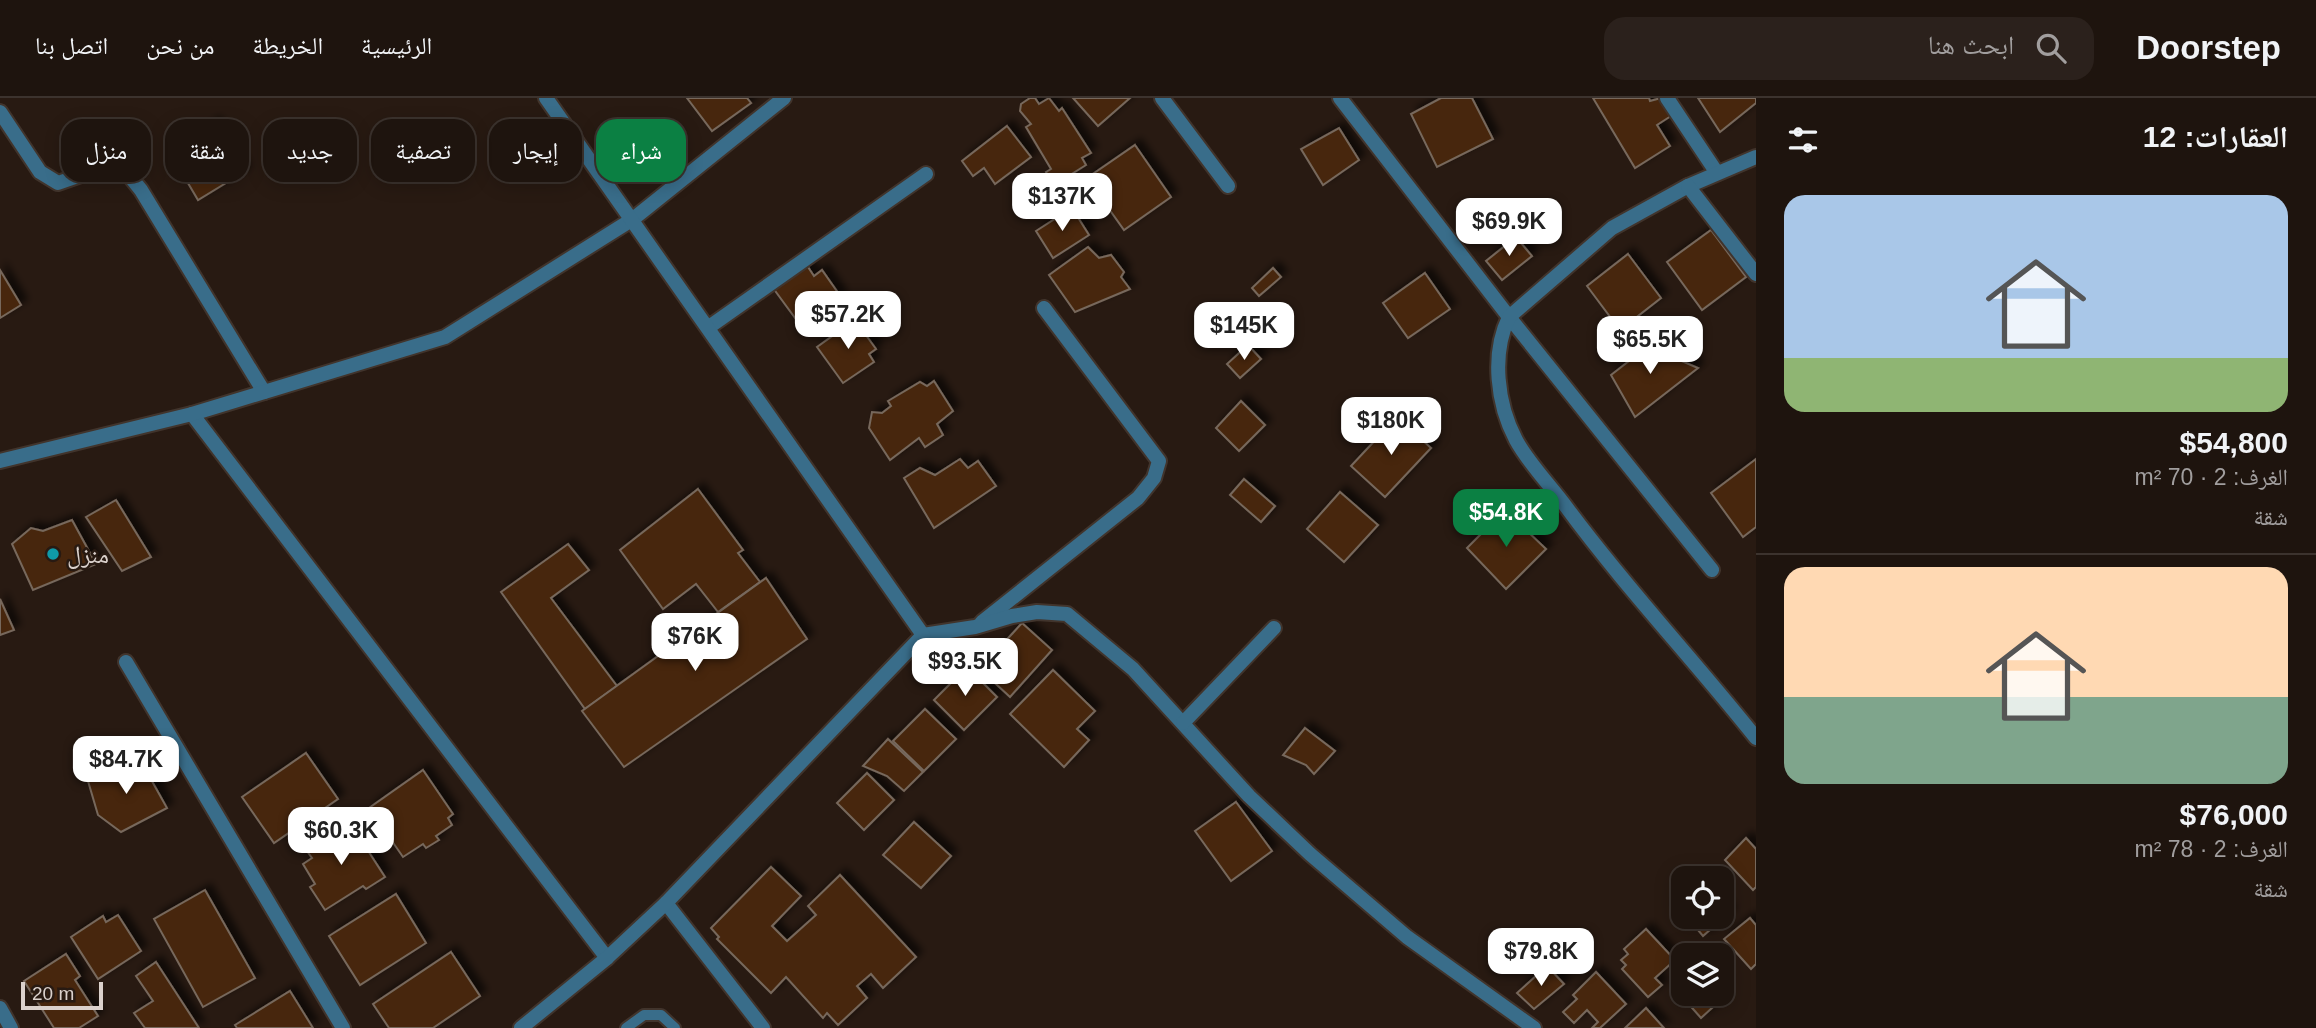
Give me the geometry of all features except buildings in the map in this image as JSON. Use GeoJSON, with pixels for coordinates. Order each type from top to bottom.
{"type":"FeatureCollection","features":[{"type":"Feature","properties":{"kind":"street"},"geometry":{"type":"LineString","coordinates":[[546,98],[634,219],[923,635]]}},
{"type":"Feature","properties":{"kind":"street"},"geometry":{"type":"LineString","coordinates":[[1162,98],[1228,186]]}},
{"type":"Feature","properties":{"kind":"street"},"geometry":{"type":"LineString","coordinates":[[1340,98],[1509,317],[1712,570]]}},
{"type":"Feature","properties":{"kind":"street"},"geometry":{"type":"LineString","coordinates":[[1667,98],[1717,173]]}},
{"type":"Feature","properties":{"kind":"street"},"geometry":{"type":"LineString","coordinates":[[0,461],[192,414],[445,337],[634,219],[774,101]]}},
{"type":"Feature","properties":{"kind":"street"},"geometry":{"type":"LineString","coordinates":[[0,112],[40,172],[58,183],[104,167],[124,169],[141,190],[264,392]]}},
{"type":"Feature","properties":{"kind":"street"},"geometry":{"type":"LineString","coordinates":[[1756,157],[1688,186],[1612,228],[1509,317],[1500,342],[1500,389],[1516,440],[1625,586],[1689,655],[1756,737]]}},
{"type":"Feature","properties":{"kind":"street"},"geometry":{"type":"LineString","coordinates":[[709,327],[926,174]]}},
{"type":"Feature","properties":{"kind":"street"},"geometry":{"type":"LineString","coordinates":[[1688,186],[1756,274]]}},
{"type":"Feature","properties":{"kind":"street"},"geometry":{"type":"LineString","coordinates":[[975,627],[1138,498],[1154,478],[1159,461],[1044,308]]}},
{"type":"Feature","properties":{"kind":"street"},"geometry":{"type":"LineString","coordinates":[[192,414],[607,958]]}},
{"type":"Feature","properties":{"kind":"street"},"geometry":{"type":"LineString","coordinates":[[521,1028],[607,958],[666,903],[923,635],[975,627],[1037,612],[1068,614],[1133,669],[1249,796],[1310,855],[1407,937],[1534,1028]]}},
{"type":"Feature","properties":{"kind":"street"},"geometry":{"type":"LineString","coordinates":[[1183,723],[1274,628]]}},
{"type":"Feature","properties":{"kind":"street"},"geometry":{"type":"LineString","coordinates":[[127,662],[344,1028]]}},
{"type":"Feature","properties":{"kind":"street"},"geometry":{"type":"LineString","coordinates":[[666,903],[763,1028]]}},
{"type":"Feature","properties":{"kind":"street"},"geometry":{"type":"LineString","coordinates":[[0,1008],[11,1028]]}},
{"type":"Feature","properties":{"kind":"lane"},"geometry":{"type":"LineString","coordinates":[[626,1028],[645,1015],[661,1015],[674,1028]]}},
{"type":"Feature","properties":{"kind":"place","name":"منزل"},"geometry":{"type":"Point","coordinates":[53,554]}}]}
